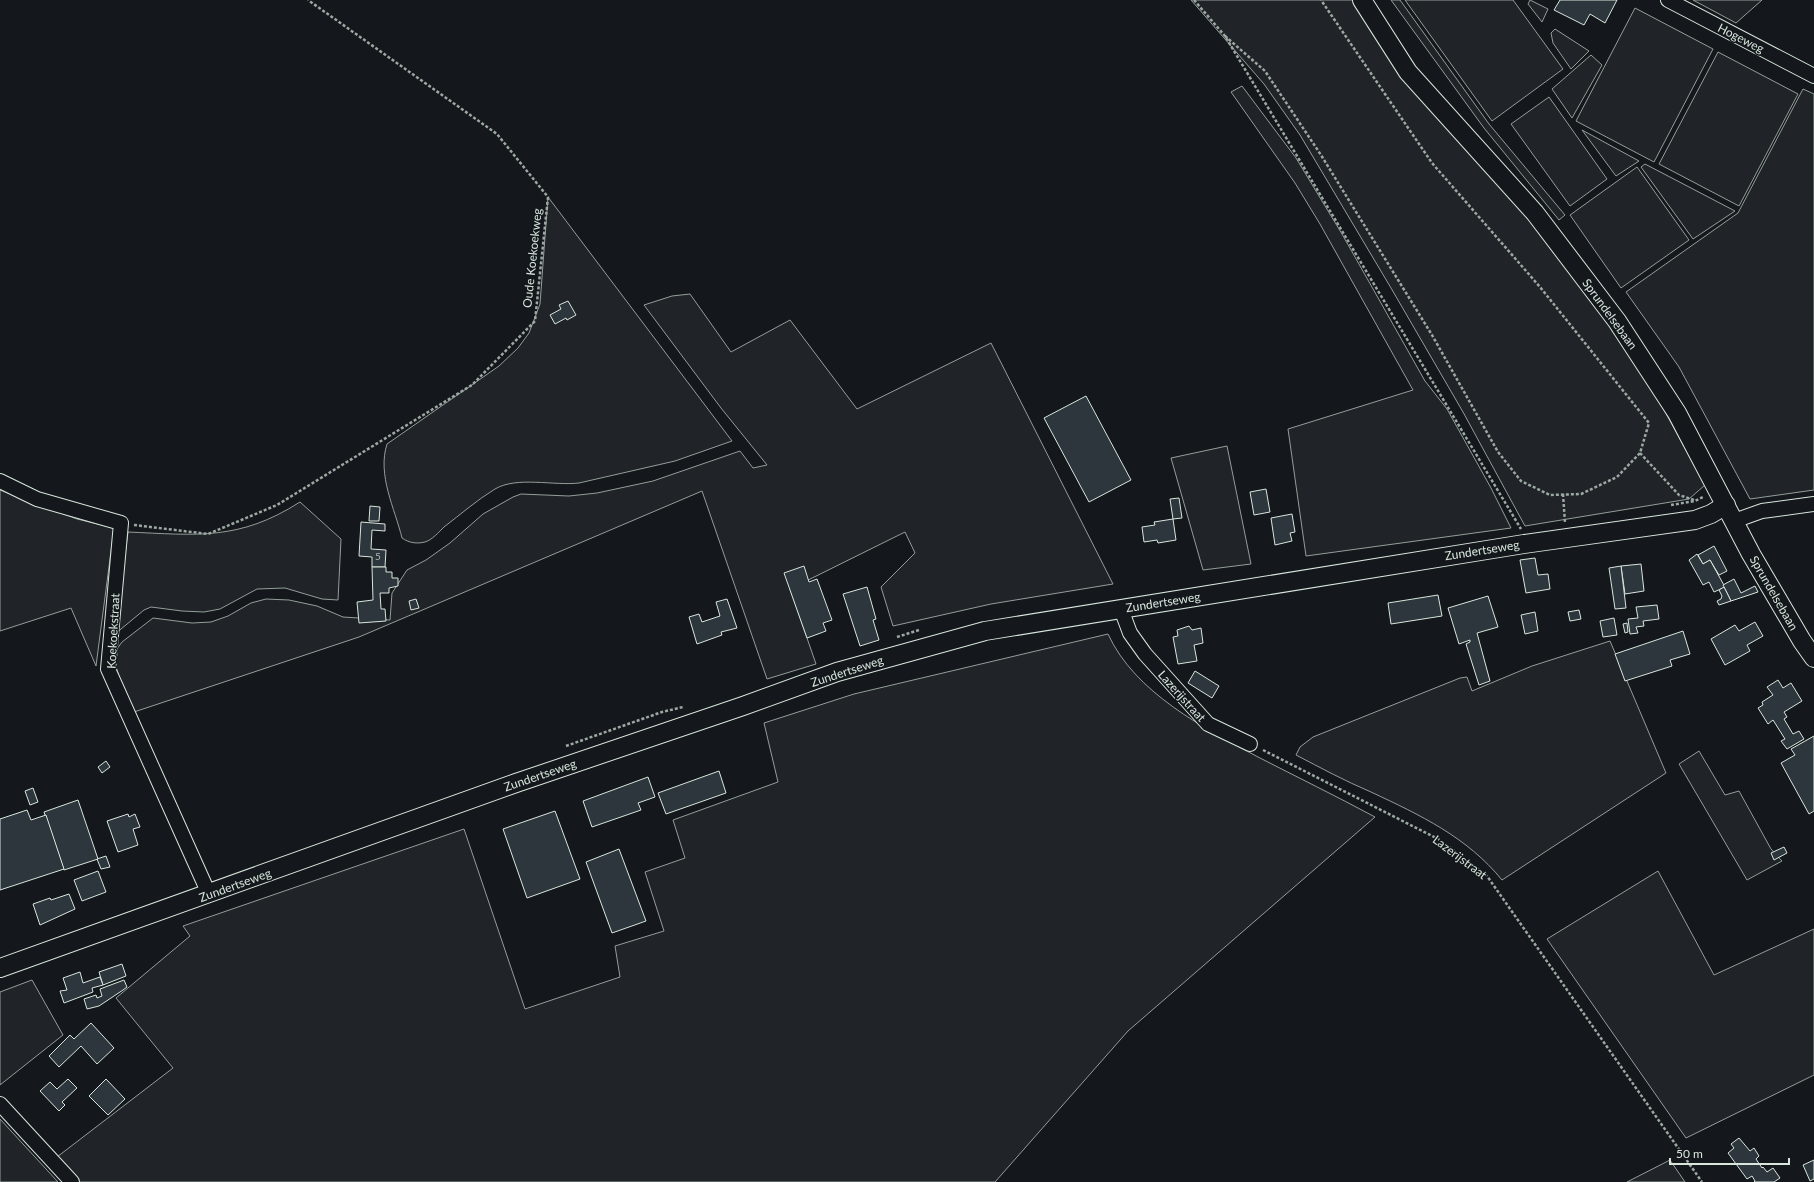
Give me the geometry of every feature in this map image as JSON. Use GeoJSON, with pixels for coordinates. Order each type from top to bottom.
{"type":"FeatureCollection","features":[{"type":"Feature","properties":{"kind":"street","name":"Sprundelsebaan"},"geometry":{"type":"LineString","coordinates":[[1362,0],[1408,72],[1535,213],[1617,321],[1677,413],[1734,521],[1794,628],[1814,658]]}},
{"type":"Feature","properties":{"kind":"street","name":"Hogeweg"},"geometry":{"type":"LineString","coordinates":[[1668,0],[1814,76]]}},
{"type":"Feature","properties":{"kind":"street"},"geometry":{"type":"LineString","coordinates":[[0,481],[37,499],[121,523]]}},
{"type":"Feature","properties":{"kind":"street"},"geometry":{"type":"LineString","coordinates":[[1734,521],[1762,511],[1814,504]]}},
{"type":"Feature","properties":{"kind":"street","name":"Zundertseweg"},"geometry":{"type":"LineString","coordinates":[[0,968],[516,783],[743,706],[837,672],[985,631],[1524,544],[1695,520],[1711,514],[1726,505]]}},
{"type":"Feature","properties":{"kind":"street","name":"Koekoekstraat"},"geometry":{"type":"LineString","coordinates":[[121,523],[108,669],[209,894]]}},
{"type":"Feature","properties":{"kind":"street","name":"Lazerijstraat"},"geometry":{"type":"LineString","coordinates":[[1121,609],[1130,632],[1145,654],[1208,724],[1250,744]]}},
{"type":"Feature","properties":{"kind":"street"},"geometry":{"type":"LineString","coordinates":[[0,1104],[72,1182]]}},
{"type":"Feature","properties":{"kind":"path","name":"Oude Koekoekweg"},"geometry":{"type":"LineString","coordinates":[[121,523],[208,534],[277,505],[472,384],[535,321],[548,197],[497,134],[308,0]]}},
{"type":"Feature","properties":{"kind":"path"},"geometry":{"type":"LineString","coordinates":[[1194,0],[1225,36],[1265,71],[1321,154],[1432,335],[1498,452],[1521,481],[1550,495],[1581,494],[1617,477],[1640,453],[1649,423],[1540,287],[1432,164],[1321,0]]}},
{"type":"Feature","properties":{"kind":"path"},"geometry":{"type":"LineString","coordinates":[[1225,36],[1521,530],[1524,544]]}},
{"type":"Feature","properties":{"kind":"path"},"geometry":{"type":"LineString","coordinates":[[1640,453],[1679,495],[1695,500]]}},
{"type":"Feature","properties":{"kind":"path"},"geometry":{"type":"LineString","coordinates":[[1563,494],[1565,524]]}},
{"type":"Feature","properties":{"kind":"path","name":"Lazerijstraat"},"geometry":{"type":"LineString","coordinates":[[1250,744],[1440,840],[1487,876],[1702,1182]]}},
{"type":"Feature","properties":{"kind":"shaded area"},"geometry":{"type":"Polygon","coordinates":[[[1191,0],[1358,0],[1538,228],[1614,331],[1657,397],[1705,485],[1689,499],[1525,526],[1463,412],[1300,135],[1264,84],[1191,0]]]}},
{"type":"Feature","properties":{"kind":"shaded area"},"geometry":{"type":"Polygon","coordinates":[[[1391,0],[1400,0],[1489,124],[1565,215],[1559,220],[1484,128],[1391,0]]]}},
{"type":"Feature","properties":{"kind":"shaded area"},"geometry":{"type":"Polygon","coordinates":[[[1405,0],[1513,0],[1563,69],[1492,121],[1405,0]]]}},
{"type":"Feature","properties":{"kind":"shaded area"},"geometry":{"type":"Polygon","coordinates":[[[1530,0],[1548,9],[1542,22],[1528,4],[1530,0]]]}},
{"type":"Feature","properties":{"kind":"shaded area"},"geometry":{"type":"Polygon","coordinates":[[[1693,0],[1762,0],[1736,23],[1693,0]]]}},
{"type":"Feature","properties":{"kind":"shaded area"},"geometry":{"type":"Polygon","coordinates":[[[1635,8],[1713,49],[1654,162],[1576,121],[1635,8]]]}},
{"type":"Feature","properties":{"kind":"shaded area"},"geometry":{"type":"Polygon","coordinates":[[[1555,29],[1589,51],[1571,69],[1553,43],[1551,33],[1555,29]]]}},
{"type":"Feature","properties":{"kind":"shaded area"},"geometry":{"type":"Polygon","coordinates":[[[1718,52],[1798,94],[1739,206],[1659,164],[1718,52]]]}},
{"type":"Feature","properties":{"kind":"shaded area"},"geometry":{"type":"Polygon","coordinates":[[[1591,55],[1602,65],[1572,118],[1552,89],[1591,55]]]}},
{"type":"Feature","properties":{"kind":"shaded area"},"geometry":{"type":"Polygon","coordinates":[[[1242,86],[1296,158],[1342,234],[1425,381],[1447,409],[1491,488],[1511,528],[1306,556],[1288,429],[1413,390],[1320,224],[1295,183],[1231,92],[1242,86]]]}},
{"type":"Feature","properties":{"kind":"shaded area"},"geometry":{"type":"Polygon","coordinates":[[[1803,89],[1814,94],[1814,490],[1750,499],[1679,367],[1626,292],[1738,213],[1803,89]]]}},
{"type":"Feature","properties":{"kind":"shaded area"},"geometry":{"type":"Polygon","coordinates":[[[1549,97],[1607,179],[1570,206],[1511,124],[1549,97]]]}},
{"type":"Feature","properties":{"kind":"shaded area"},"geometry":{"type":"Polygon","coordinates":[[[1582,130],[1639,161],[1616,176],[1582,130]]]}},
{"type":"Feature","properties":{"kind":"shaded area"},"geometry":{"type":"Polygon","coordinates":[[[1645,164],[1735,211],[1693,239],[1641,167],[1645,164]]]}},
{"type":"Feature","properties":{"kind":"shaded area"},"geometry":{"type":"Polygon","coordinates":[[[1637,167],[1689,240],[1621,288],[1570,215],[1637,167]]]}},
{"type":"Feature","properties":{"kind":"shaded area"},"geometry":{"type":"Polygon","coordinates":[[[548,197],[732,441],[675,461],[579,483],[525,482],[504,485],[475,502],[430,540],[419,543],[407,541],[402,538],[388,492],[384,468],[384,456],[387,444],[499,366],[518,348],[529,333],[540,304],[548,197]]]}},
{"type":"Feature","properties":{"kind":"shaded area"},"geometry":{"type":"Polygon","coordinates":[[[690,294],[731,352],[790,320],[857,409],[991,343],[1113,584],[991,604],[893,626],[881,587],[915,553],[905,532],[790,589],[816,664],[767,679],[702,491],[359,637],[134,712],[119,676],[114,653],[122,642],[153,618],[192,623],[211,622],[228,616],[251,603],[266,599],[289,600],[317,606],[343,617],[390,620],[392,593],[407,570],[426,560],[450,543],[483,514],[513,497],[521,494],[569,496],[597,493],[653,481],[740,451],[753,468],[767,465],[721,408],[644,305],[672,296],[690,294]]]}},
{"type":"Feature","properties":{"kind":"shaded area"},"geometry":{"type":"Polygon","coordinates":[[[1227,446],[1251,564],[1203,570],[1171,458],[1227,446]]]}},
{"type":"Feature","properties":{"kind":"shaded area"},"geometry":{"type":"Polygon","coordinates":[[[0,490],[77,519],[114,528],[96,666],[71,608],[0,631],[0,490]]]}},
{"type":"Feature","properties":{"kind":"shaded area"},"geometry":{"type":"Polygon","coordinates":[[[300,502],[341,539],[338,600],[322,599],[285,588],[257,589],[220,609],[204,612],[151,607],[144,610],[115,634],[128,532],[175,534],[217,533],[257,524],[278,515],[300,502]]]}},
{"type":"Feature","properties":{"kind":"shaded area"},"geometry":{"type":"Polygon","coordinates":[[[1108,634],[1120,655],[1135,674],[1173,707],[1237,746],[1375,817],[1128,1031],[995,1182],[80,1182],[57,1157],[173,1068],[116,998],[190,936],[183,926],[464,829],[525,1009],[620,977],[615,946],[664,931],[645,872],[685,858],[673,820],[778,782],[764,723],[854,694],[1108,634]]]}},
{"type":"Feature","properties":{"kind":"shaded area"},"geometry":{"type":"Polygon","coordinates":[[[1610,641],[1666,773],[1502,880],[1474,851],[1442,828],[1407,809],[1342,779],[1296,755],[1300,747],[1313,737],[1460,678],[1467,677],[1472,691],[1532,666],[1610,641]]]}},
{"type":"Feature","properties":{"kind":"shaded area"},"geometry":{"type":"Polygon","coordinates":[[[1699,751],[1725,795],[1739,791],[1771,849],[1782,861],[1747,880],[1679,764],[1699,751]]]}},
{"type":"Feature","properties":{"kind":"shaded area"},"geometry":{"type":"Polygon","coordinates":[[[1658,871],[1714,975],[1814,929],[1814,1075],[1686,1138],[1547,939],[1658,871]]]}},
{"type":"Feature","properties":{"kind":"shaded area"},"geometry":{"type":"Polygon","coordinates":[[[32,980],[63,1035],[0,1085],[0,992],[32,980]]]}},
{"type":"Feature","properties":{"kind":"shaded area"},"geometry":{"type":"Polygon","coordinates":[[[0,1119],[58,1182],[0,1182],[0,1119]]]}},
{"type":"Feature","properties":{"kind":"shaded area"},"geometry":{"type":"Polygon","coordinates":[[[1670,1160],[1685,1182],[1627,1182],[1670,1160]]]}},
{"type":"Feature","properties":{"kind":"building"},"geometry":{"type":"Polygon","coordinates":[[[1560,0],[1617,0],[1605,23],[1590,14],[1584,25],[1554,10],[1560,0]]]}},
{"type":"Feature","properties":{"kind":"building"},"geometry":{"type":"Polygon","coordinates":[[[568,301],[576,315],[555,324],[550,315],[561,309],[559,305],[568,301]]]}},
{"type":"Feature","properties":{"kind":"building"},"geometry":{"type":"Polygon","coordinates":[[[1086,396],[1131,480],[1089,502],[1044,418],[1086,396]]]}},
{"type":"Feature","properties":{"kind":"building"},"geometry":{"type":"Polygon","coordinates":[[[1266,489],[1270,512],[1254,515],[1250,492],[1266,489]]]}},
{"type":"Feature","properties":{"kind":"building"},"geometry":{"type":"Polygon","coordinates":[[[1179,498],[1182,518],[1173,519],[1170,499],[1179,498]]]}},
{"type":"Feature","properties":{"kind":"building"},"geometry":{"type":"Polygon","coordinates":[[[370,506],[380,507],[379,521],[369,521],[370,506]]]}},
{"type":"Feature","properties":{"kind":"building"},"geometry":{"type":"Polygon","coordinates":[[[1292,514],[1295,532],[1290,533],[1292,541],[1275,545],[1271,518],[1292,514]]]}},
{"type":"Feature","properties":{"kind":"building"},"geometry":{"type":"Polygon","coordinates":[[[1173,519],[1176,540],[1158,543],[1157,540],[1144,542],[1142,527],[1155,525],[1154,522],[1173,519]]]}},
{"type":"Feature","properties":{"kind":"building"},"geometry":{"type":"Polygon","coordinates":[[[361,522],[385,524],[385,531],[372,530],[371,549],[386,550],[385,567],[372,567],[372,557],[359,556],[361,522]]]}},
{"type":"Feature","properties":{"kind":"building"},"geometry":{"type":"Polygon","coordinates":[[[1714,546],[1727,571],[1719,575],[1710,560],[1703,564],[1698,555],[1714,546]]]}},
{"type":"Feature","properties":{"kind":"building"},"geometry":{"type":"Polygon","coordinates":[[[1697,554],[1703,564],[1710,560],[1725,587],[1714,592],[1709,582],[1703,585],[1689,560],[1697,554]]]}},
{"type":"Feature","properties":{"kind":"building"},"geometry":{"type":"Polygon","coordinates":[[[1535,558],[1538,575],[1548,574],[1550,589],[1526,593],[1520,560],[1535,558]]]}},
{"type":"Feature","properties":{"kind":"building"},"geometry":{"type":"Polygon","coordinates":[[[1641,564],[1644,591],[1625,594],[1621,566],[1641,564]]]}},
{"type":"Feature","properties":{"kind":"building"},"geometry":{"type":"Polygon","coordinates":[[[804,566],[809,582],[817,579],[832,620],[823,623],[826,631],[807,638],[784,573],[804,566]]]}},
{"type":"Feature","properties":{"kind":"building"},"geometry":{"type":"Polygon","coordinates":[[[1621,566],[1626,608],[1615,609],[1609,568],[1621,566]]]}},
{"type":"Feature","properties":{"kind":"building"},"geometry":{"type":"Polygon","coordinates":[[[372,567],[386,567],[386,572],[392,572],[392,578],[398,578],[398,586],[389,588],[389,593],[380,593],[381,609],[385,609],[386,621],[359,623],[357,602],[373,600],[372,567]]]}},
{"type":"Feature","properties":{"kind":"building"},"geometry":{"type":"Polygon","coordinates":[[[1734,579],[1741,593],[1755,586],[1758,592],[1731,601],[1723,585],[1734,579]]]}},
{"type":"Feature","properties":{"kind":"building"},"geometry":{"type":"Polygon","coordinates":[[[867,587],[876,619],[873,620],[879,640],[860,646],[843,594],[867,587]]]}},
{"type":"Feature","properties":{"kind":"building"},"geometry":{"type":"Polygon","coordinates":[[[1724,587],[1731,601],[1719,605],[1717,601],[1721,599],[1722,596],[1719,590],[1724,587]]]}},
{"type":"Feature","properties":{"kind":"building"},"geometry":{"type":"Polygon","coordinates":[[[1438,595],[1442,616],[1391,624],[1388,603],[1438,595]]]}},
{"type":"Feature","properties":{"kind":"building"},"geometry":{"type":"Polygon","coordinates":[[[1488,596],[1498,627],[1477,633],[1490,681],[1479,685],[1466,644],[1470,642],[1470,640],[1459,644],[1448,608],[1488,596]]]}},
{"type":"Feature","properties":{"kind":"building"},"geometry":{"type":"Polygon","coordinates":[[[416,599],[419,608],[411,610],[409,601],[416,599]]]}},
{"type":"Feature","properties":{"kind":"building"},"geometry":{"type":"Polygon","coordinates":[[[727,599],[737,628],[721,632],[722,635],[697,644],[689,617],[699,614],[702,622],[720,616],[716,602],[727,599]]]}},
{"type":"Feature","properties":{"kind":"building"},"geometry":{"type":"Polygon","coordinates":[[[1657,605],[1659,619],[1643,621],[1644,626],[1636,627],[1638,633],[1630,634],[1628,619],[1638,618],[1636,607],[1657,605]]]}},
{"type":"Feature","properties":{"kind":"building"},"geometry":{"type":"Polygon","coordinates":[[[1579,610],[1581,619],[1570,621],[1568,612],[1579,610]]]}},
{"type":"Feature","properties":{"kind":"building"},"geometry":{"type":"Polygon","coordinates":[[[1535,612],[1538,631],[1525,634],[1521,615],[1535,612]]]}},
{"type":"Feature","properties":{"kind":"building"},"geometry":{"type":"Polygon","coordinates":[[[1614,618],[1617,635],[1603,637],[1600,621],[1614,618]]]}},
{"type":"Feature","properties":{"kind":"building"},"geometry":{"type":"Polygon","coordinates":[[[1755,622],[1763,636],[1747,645],[1750,651],[1725,665],[1711,639],[1735,625],[1739,631],[1755,622]]]}},
{"type":"Feature","properties":{"kind":"building"},"geometry":{"type":"Polygon","coordinates":[[[1627,623],[1628,632],[1625,633],[1623,624],[1627,623]]]}},
{"type":"Feature","properties":{"kind":"building"},"geometry":{"type":"Polygon","coordinates":[[[1189,626],[1192,630],[1201,628],[1203,643],[1194,645],[1197,661],[1178,664],[1173,637],[1178,636],[1177,630],[1189,626]]]}},
{"type":"Feature","properties":{"kind":"building"},"geometry":{"type":"Polygon","coordinates":[[[1683,631],[1690,654],[1670,660],[1672,666],[1625,681],[1615,654],[1683,631]]]}},
{"type":"Feature","properties":{"kind":"building"},"geometry":{"type":"Polygon","coordinates":[[[1195,671],[1219,686],[1212,698],[1188,683],[1195,671]]]}},
{"type":"Feature","properties":{"kind":"building"},"geometry":{"type":"Polygon","coordinates":[[[1778,680],[1783,688],[1791,683],[1802,701],[1784,712],[1787,717],[1784,719],[1793,734],[1799,731],[1804,739],[1787,749],[1781,741],[1785,739],[1773,720],[1768,724],[1758,708],[1763,705],[1762,702],[1773,695],[1767,687],[1778,680]]]}},
{"type":"Feature","properties":{"kind":"building"},"geometry":{"type":"Polygon","coordinates":[[[1814,736],[1814,811],[1809,814],[1781,763],[1795,755],[1791,749],[1814,736]]]}},
{"type":"Feature","properties":{"kind":"building"},"geometry":{"type":"Polygon","coordinates":[[[106,761],[110,767],[102,773],[98,767],[106,761]]]}},
{"type":"Feature","properties":{"kind":"building"},"geometry":{"type":"Polygon","coordinates":[[[719,771],[726,793],[666,814],[658,793],[719,771]]]}},
{"type":"Feature","properties":{"kind":"building"},"geometry":{"type":"Polygon","coordinates":[[[648,777],[655,797],[638,803],[641,810],[592,827],[583,801],[648,777]]]}},
{"type":"Feature","properties":{"kind":"building"},"geometry":{"type":"Polygon","coordinates":[[[33,788],[38,802],[30,805],[25,791],[33,788]]]}},
{"type":"Feature","properties":{"kind":"building"},"geometry":{"type":"Polygon","coordinates":[[[78,800],[98,859],[64,870],[44,812],[78,800]]]}},
{"type":"Feature","properties":{"kind":"building"},"geometry":{"type":"Polygon","coordinates":[[[27,810],[31,820],[46,815],[64,869],[0,890],[0,819],[27,810]]]}},
{"type":"Feature","properties":{"kind":"building"},"geometry":{"type":"Polygon","coordinates":[[[555,811],[580,879],[527,898],[503,829],[555,811]]]}},
{"type":"Feature","properties":{"kind":"building"},"geometry":{"type":"Polygon","coordinates":[[[128,814],[129,817],[135,814],[140,827],[133,829],[138,845],[118,852],[107,821],[128,814]]]}},
{"type":"Feature","properties":{"kind":"building"},"geometry":{"type":"Polygon","coordinates":[[[1784,847],[1787,853],[1774,860],[1771,853],[1784,847]]]}},
{"type":"Feature","properties":{"kind":"building"},"geometry":{"type":"Polygon","coordinates":[[[619,849],[646,921],[612,933],[586,862],[619,849]]]}},
{"type":"Feature","properties":{"kind":"building"},"geometry":{"type":"Polygon","coordinates":[[[106,856],[110,867],[101,869],[97,859],[106,856]]]}},
{"type":"Feature","properties":{"kind":"building"},"geometry":{"type":"Polygon","coordinates":[[[98,871],[106,892],[82,901],[74,880],[98,871]]]}},
{"type":"Feature","properties":{"kind":"building"},"geometry":{"type":"Polygon","coordinates":[[[69,894],[75,909],[40,925],[33,904],[50,898],[51,900],[69,894]]]}},
{"type":"Feature","properties":{"kind":"building"},"geometry":{"type":"Polygon","coordinates":[[[122,964],[126,976],[103,985],[99,972],[122,964]]]}},
{"type":"Feature","properties":{"kind":"building"},"geometry":{"type":"Polygon","coordinates":[[[80,972],[83,983],[100,977],[103,985],[92,988],[93,992],[64,1003],[60,991],[67,990],[63,978],[80,972]]]}},
{"type":"Feature","properties":{"kind":"building"},"geometry":{"type":"Polygon","coordinates":[[[124,980],[127,987],[99,1006],[87,1009],[84,999],[96,995],[97,998],[102,996],[100,989],[124,980]]]}},
{"type":"Feature","properties":{"kind":"building"},"geometry":{"type":"Polygon","coordinates":[[[91,1023],[114,1048],[97,1064],[81,1046],[59,1067],[49,1056],[70,1035],[74,1039],[91,1023]]]}},
{"type":"Feature","properties":{"kind":"building"},"geometry":{"type":"Polygon","coordinates":[[[68,1079],[77,1088],[62,1102],[65,1105],[59,1111],[40,1091],[50,1082],[57,1089],[68,1079]]]}},
{"type":"Feature","properties":{"kind":"building"},"geometry":{"type":"Polygon","coordinates":[[[106,1079],[125,1099],[108,1115],[89,1096],[106,1079]]]}},
{"type":"Feature","properties":{"kind":"building"},"geometry":{"type":"Polygon","coordinates":[[[1739,1138],[1750,1151],[1754,1148],[1759,1156],[1756,1159],[1762,1168],[1763,1167],[1767,1172],[1773,1168],[1780,1178],[1774,1182],[1754,1182],[1755,1181],[1752,1176],[1747,1179],[1728,1153],[1734,1148],[1731,1144],[1739,1138]]]}},
{"type":"Feature","properties":{"kind":"building"},"geometry":{"type":"Polygon","coordinates":[[[1814,1160],[1814,1179],[1810,1181],[1803,1165],[1814,1160]]]}}]}
